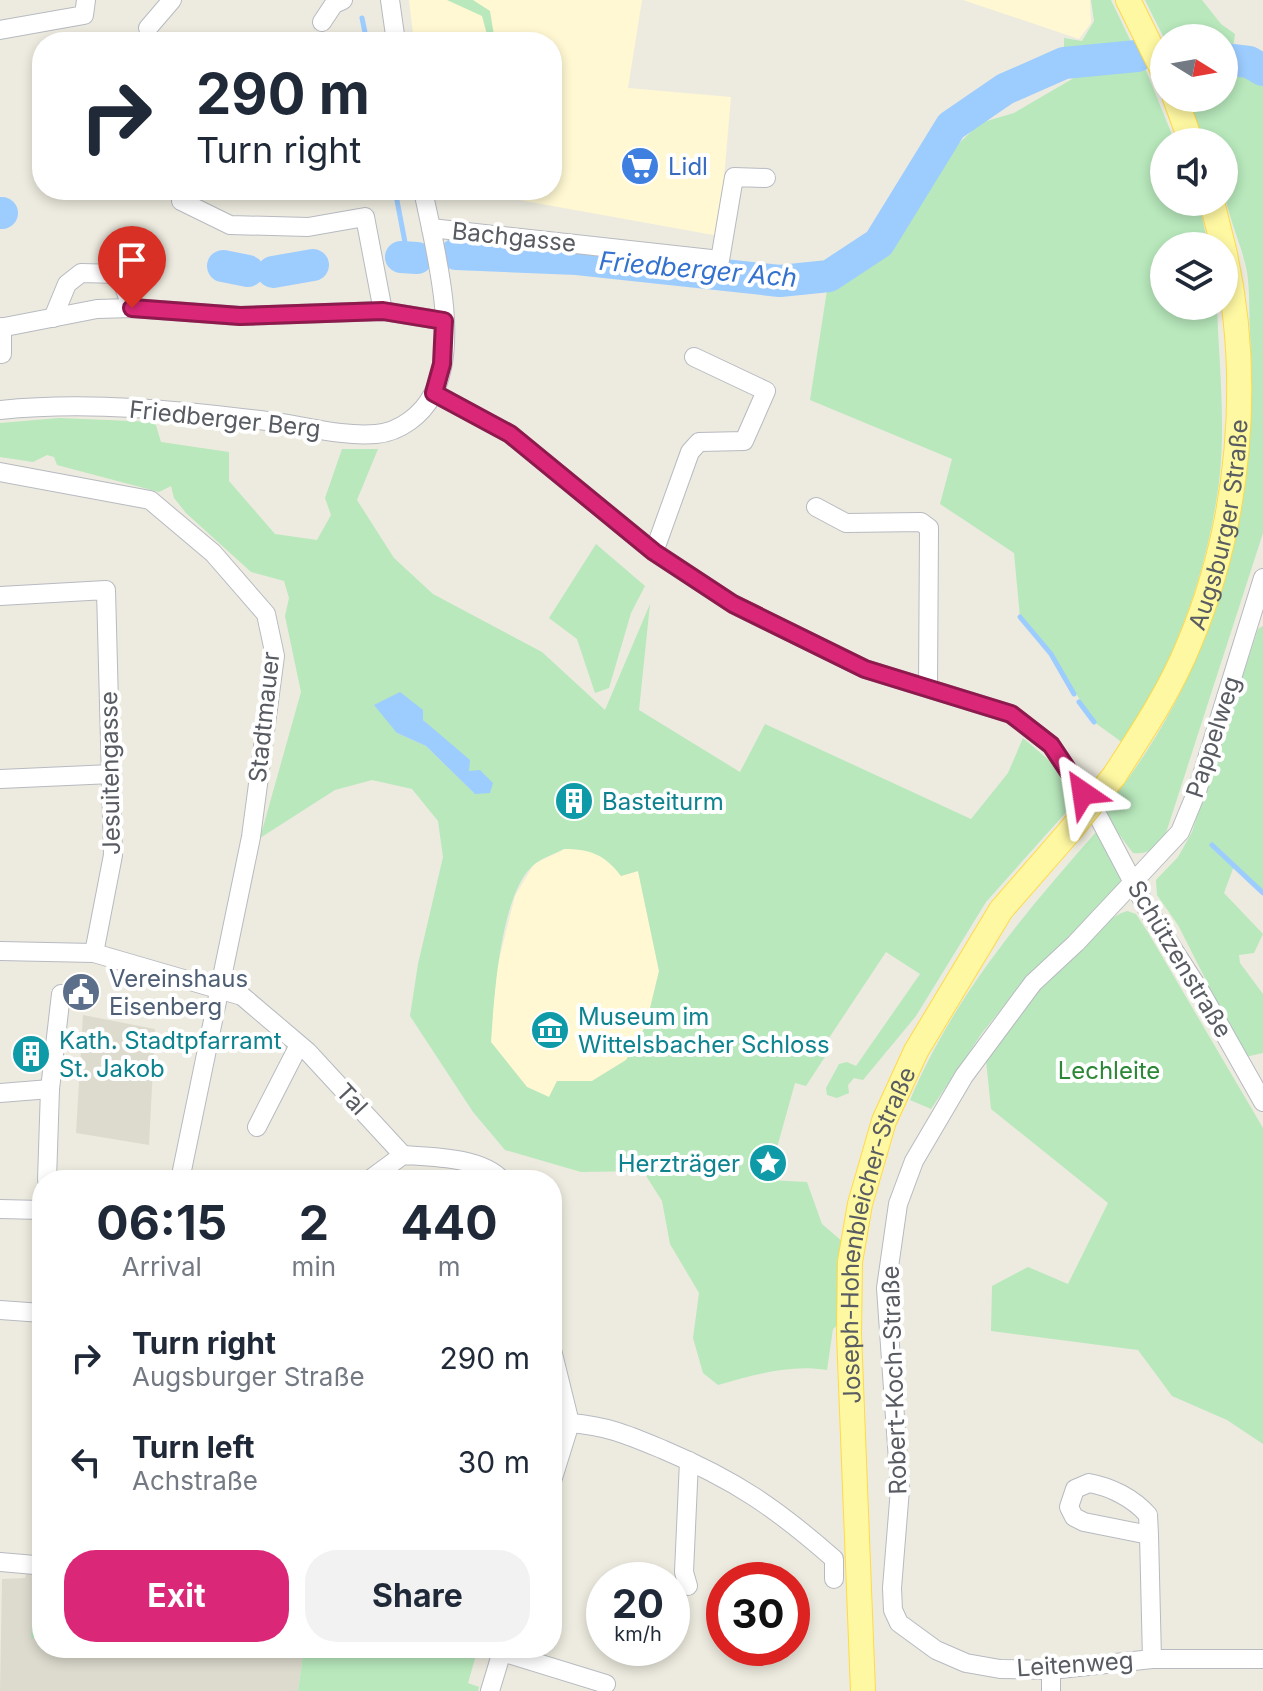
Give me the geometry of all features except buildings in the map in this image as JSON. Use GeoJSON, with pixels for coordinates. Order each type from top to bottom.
{"type":"FeatureCollection","features":[{"type":"Feature","properties":{"kind":"main road"},"geometry":{"type":"LineString","coordinates":[[1128,0],[1150,42]]}},
{"type":"Feature","properties":{"kind":"main road","name":"Augsburger Straße"},"geometry":{"type":"LineString","coordinates":[[1069,832],[1114,776],[1156,710],[1189,646],[1208,594],[1233,486],[1239,404],[1233,320]]}},
{"type":"Feature","properties":{"kind":"main road","name":"Joseph-Hohenbleicher-Straße"},"geometry":{"type":"LineString","coordinates":[[863,1691],[849,1334],[850,1262],[860,1204],[884,1121],[923,1038],[1001,910],[1069,832]]}},
{"type":"Feature","properties":{"kind":"street"},"geometry":{"type":"LineString","coordinates":[[0,30],[84,15],[86,0]]}},
{"type":"Feature","properties":{"kind":"street"},"geometry":{"type":"LineString","coordinates":[[148,28],[172,0]]}},
{"type":"Feature","properties":{"kind":"street"},"geometry":{"type":"LineString","coordinates":[[390,0],[395,32]]}},
{"type":"Feature","properties":{"kind":"street"},"geometry":{"type":"LineString","coordinates":[[322,22],[336,1]]}},
{"type":"Feature","properties":{"kind":"street","name":"Bachgasse"},"geometry":{"type":"LineString","coordinates":[[433,237],[720,260],[734,177],[766,178]]}},
{"type":"Feature","properties":{"kind":"street"},"geometry":{"type":"LineString","coordinates":[[182,200],[230,225],[308,227],[365,217],[383,311]]}},
{"type":"Feature","properties":{"kind":"street"},"geometry":{"type":"LineString","coordinates":[[425,200],[438,266],[444,321],[442,364],[434,393],[510,434],[654,552],[733,604],[865,669],[1011,714],[1051,745],[1083,793]]}},
{"type":"Feature","properties":{"kind":"street"},"geometry":{"type":"LineString","coordinates":[[53,318],[67,284],[81,273],[119,274],[132,308]]}},
{"type":"Feature","properties":{"kind":"street"},"geometry":{"type":"LineString","coordinates":[[2,354],[1,328],[97,309],[132,308],[240,316],[383,311],[444,321]]}},
{"type":"Feature","properties":{"kind":"street"},"geometry":{"type":"LineString","coordinates":[[654,552],[690,452],[699,442],[744,441],[766,391],[694,357]]}},
{"type":"Feature","properties":{"kind":"street","name":"Friedberger Berg"},"geometry":{"type":"LineString","coordinates":[[0,410],[98,407],[172,411],[350,434],[378,434],[411,421],[434,393]]}},
{"type":"Feature","properties":{"kind":"street","name":"Stadtmauer"},"geometry":{"type":"LineString","coordinates":[[0,472],[150,500],[213,553],[266,614],[275,656],[251,837],[182,1170]]}},
{"type":"Feature","properties":{"kind":"street"},"geometry":{"type":"LineString","coordinates":[[816,507],[846,523],[921,522],[929,528],[928,687]]}},
{"type":"Feature","properties":{"kind":"street","name":"Pappelweg"},"geometry":{"type":"LineString","coordinates":[[1133,880],[1180,832],[1197,791],[1263,578]]}},
{"type":"Feature","properties":{"kind":"street","name":"Jesuitengasse"},"geometry":{"type":"LineString","coordinates":[[0,596],[106,590],[113,855],[94,953]]}},
{"type":"Feature","properties":{"kind":"street"},"geometry":{"type":"LineString","coordinates":[[0,779],[112,774]]}},
{"type":"Feature","properties":{"kind":"street","name":"Schützenstraße"},"geometry":{"type":"LineString","coordinates":[[1098,816],[1263,1102]]}},
{"type":"Feature","properties":{"kind":"street","name":"Robert-Koch-Straße"},"geometry":{"type":"LineString","coordinates":[[899,1623],[893,1610],[892,1588],[900,1489],[886,1288],[898,1204],[914,1161],[992,1037],[1033,983],[1076,943],[1133,880]]}},
{"type":"Feature","properties":{"kind":"street","name":"Tal"},"geometry":{"type":"LineString","coordinates":[[0,951],[94,953],[242,996],[299,1045],[403,1155]]}},
{"type":"Feature","properties":{"kind":"street"},"geometry":{"type":"LineString","coordinates":[[47,1170],[50,1089],[61,994]]}},
{"type":"Feature","properties":{"kind":"street"},"geometry":{"type":"LineString","coordinates":[[257,1127],[299,1045]]}},
{"type":"Feature","properties":{"kind":"street"},"geometry":{"type":"LineString","coordinates":[[0,1093],[50,1089]]}},
{"type":"Feature","properties":{"kind":"street"},"geometry":{"type":"LineString","coordinates":[[383,1170],[403,1155],[436,1157],[488,1170]]}},
{"type":"Feature","properties":{"kind":"street"},"geometry":{"type":"LineString","coordinates":[[0,1209],[32,1210]]}},
{"type":"Feature","properties":{"kind":"street"},"geometry":{"type":"LineString","coordinates":[[0,1310],[32,1312]]}},
{"type":"Feature","properties":{"kind":"street"},"geometry":{"type":"LineString","coordinates":[[562,1391],[570,1423],[562,1449]]}},
{"type":"Feature","properties":{"kind":"street"},"geometry":{"type":"LineString","coordinates":[[570,1423],[602,1424],[745,1488],[781,1513],[834,1559],[834,1579]]}},
{"type":"Feature","properties":{"kind":"street"},"geometry":{"type":"LineString","coordinates":[[684,1562],[689,1461]]}},
{"type":"Feature","properties":{"kind":"street"},"geometry":{"type":"LineString","coordinates":[[1149,1535],[1152,1659]]}},
{"type":"Feature","properties":{"kind":"street"},"geometry":{"type":"LineString","coordinates":[[0,1562],[32,1565]]}},
{"type":"Feature","properties":{"kind":"street","name":"Leitenweg"},"geometry":{"type":"LineString","coordinates":[[899,1623],[913,1637],[966,1663],[1000,1669],[1051,1670],[1152,1659],[1263,1659]]}},
{"type":"Feature","properties":{"kind":"street"},"geometry":{"type":"LineString","coordinates":[[490,1691],[500,1658]]}},
{"type":"Feature","properties":{"kind":"street"},"geometry":{"type":"LineString","coordinates":[[526,1658],[606,1684]]}},
{"type":"Feature","properties":{"kind":"street"},"geometry":{"type":"LineString","coordinates":[[1051,1670],[1051,1691]]}},
{"type":"Feature","properties":{"kind":"shaded area"},"geometry":{"type":"Polygon","coordinates":[[[409,0],[642,0],[628,88],[731,97],[719,236],[520,200],[562,200],[562,32],[413,32],[409,0]]]}},
{"type":"Feature","properties":{"kind":"shaded area"},"geometry":{"type":"Polygon","coordinates":[[[963,0],[1090,0],[1091,23],[1079,39],[963,0]]]}},
{"type":"Feature","properties":{"kind":"shaded area"},"geometry":{"type":"Polygon","coordinates":[[[564,849],[588,849],[609,860],[621,876],[638,871],[659,971],[646,1025],[626,1060],[592,1081],[557,1081],[549,1097],[527,1087],[490,1041],[497,968],[515,896],[534,864],[564,849]]]}},
{"type":"Feature","properties":{"kind":"shaded area"},"geometry":{"type":"Polygon","coordinates":[[[83,1015],[155,1029],[149,1145],[76,1133],[83,1015]]]}},
{"type":"Feature","properties":{"kind":"shaded area"},"geometry":{"type":"Polygon","coordinates":[[[27,1570],[32,1570],[32,1658],[303,1658],[298,1691],[0,1691],[2,1579],[25,1578],[27,1570]]]}},
{"type":"Feature","properties":{"kind":"green space"},"geometry":{"type":"Polygon","coordinates":[[[447,0],[473,0],[490,11],[493,32],[486,32],[482,16],[447,0]]]}},
{"type":"Feature","properties":{"kind":"green space"},"geometry":{"type":"Polygon","coordinates":[[[1091,0],[1111,0],[1132,44],[1064,58],[1064,38],[1082,41],[1094,21],[1091,0]]]}},
{"type":"Feature","properties":{"kind":"green space"},"geometry":{"type":"Polygon","coordinates":[[[1145,0],[1202,0],[1221,24],[1157,24],[1145,0]]]}},
{"type":"Feature","properties":{"kind":"green space"},"geometry":{"type":"Polygon","coordinates":[[[1238,51],[1263,65],[1263,533],[1166,833],[1153,849],[1133,853],[1102,812],[1141,760],[1174,705],[1201,647],[1222,587],[1238,525],[1247,462],[1251,398],[1248,280],[1238,232],[1231,216],[1238,216],[1238,128],[1199,128],[1193,112],[1238,112],[1238,51]]]}},
{"type":"Feature","properties":{"kind":"green space"},"geometry":{"type":"Polygon","coordinates":[[[1143,63],[1150,80],[1150,112],[1163,112],[1169,128],[1150,128],[1150,216],[1202,216],[1205,232],[1150,232],[1150,320],[1218,320],[1222,438],[1214,517],[1186,618],[1158,682],[1123,743],[1094,722],[1051,654],[1020,617],[1014,553],[940,504],[952,459],[810,400],[828,284],[877,262],[952,150],[980,123],[1014,113],[1079,75],[1143,63]]]}},
{"type":"Feature","properties":{"kind":"green space"},"geometry":{"type":"Polygon","coordinates":[[[59,418],[155,422],[161,442],[229,452],[229,481],[275,534],[317,540],[331,515],[325,498],[342,449],[378,449],[357,500],[394,558],[433,594],[542,652],[605,710],[650,604],[639,710],[740,772],[765,724],[971,819],[1008,773],[1023,738],[1058,768],[1077,800],[986,902],[916,1016],[863,1080],[854,1078],[848,1085],[849,1093],[837,1098],[827,1095],[826,1088],[839,1064],[847,1062],[856,1066],[920,974],[886,952],[825,1044],[830,1049],[806,1086],[795,1083],[768,1180],[807,1182],[822,1224],[843,1242],[840,1323],[833,1329],[827,1370],[786,1369],[718,1385],[703,1373],[693,1338],[699,1293],[670,1244],[662,1201],[643,1171],[581,1172],[505,1150],[473,1112],[410,1016],[418,964],[443,857],[438,821],[412,789],[372,780],[335,790],[260,838],[301,692],[285,616],[289,598],[284,581],[251,572],[186,513],[174,498],[171,486],[159,492],[57,465],[54,457],[47,455],[33,462],[0,457],[0,423],[59,418]],[[423,710],[397,733],[426,746],[475,794],[469,772],[423,720],[423,710]],[[564,849],[536,863],[524,876],[514,896],[501,946],[491,1042],[527,1087],[549,1097],[557,1081],[592,1081],[626,1060],[646,1025],[659,971],[638,871],[621,876],[597,855],[564,849]]]}},
{"type":"Feature","properties":{"kind":"green space"},"geometry":{"type":"Polygon","coordinates":[[[596,544],[645,586],[631,613],[609,688],[595,693],[577,639],[549,618],[596,544]]]}},
{"type":"Feature","properties":{"kind":"green space"},"geometry":{"type":"Polygon","coordinates":[[[1263,626],[1263,893],[1234,866],[1224,893],[1263,934],[1254,953],[1239,955],[1240,963],[1263,994],[1263,1053],[1245,1057],[1178,925],[1157,895],[1156,880],[1178,857],[1192,832],[1258,629],[1263,626]]]}},
{"type":"Feature","properties":{"kind":"green space"},"geometry":{"type":"Polygon","coordinates":[[[1097,831],[1121,878],[1119,887],[1023,982],[982,1033],[931,1109],[910,1100],[947,1026],[969,991],[1017,926],[1097,831]]]}},
{"type":"Feature","properties":{"kind":"green space","name":"Lechleite"},"geometry":{"type":"Polygon","coordinates":[[[1127,911],[1136,914],[1149,934],[1263,1128],[1263,1444],[1227,1420],[1172,1396],[1138,1350],[991,1331],[992,1286],[1028,1267],[1068,1284],[1108,1203],[991,1109],[986,1060],[1071,954],[1091,934],[1127,911]]]}},
{"type":"Feature","properties":{"kind":"green space"},"geometry":{"type":"Polygon","coordinates":[[[303,1658],[475,1658],[468,1683],[479,1687],[478,1691],[298,1691],[303,1658]]]}},
{"type":"Feature","properties":{"kind":"water"},"geometry":{"type":"Polygon","coordinates":[[[400,692],[423,710],[423,720],[470,760],[469,771],[480,770],[493,783],[490,793],[475,794],[426,746],[397,733],[374,705],[400,692]]]}},
{"type":"Feature","properties":{"kind":"waterway"},"geometry":{"type":"LineString","coordinates":[[362,18],[365,32]]}},
{"type":"Feature","properties":{"kind":"waterway","name":"Friedberger Ach"},"geometry":{"type":"LineString","coordinates":[[456,254],[577,259],[780,281],[829,276],[879,243],[951,126],[1005,89],[1064,63],[1137,56]]}},
{"type":"Feature","properties":{"kind":"waterway","name":"Friedberger Ach"},"geometry":{"type":"LineString","coordinates":[[1238,61],[1249,62],[1263,70]]}},
{"type":"Feature","properties":{"kind":"waterway"},"geometry":{"type":"LineString","coordinates":[[397,200],[408,258]]}},
{"type":"Feature","properties":{"kind":"waterway","name":"Friedberger Ach"},"geometry":{"type":"LineString","coordinates":[[401,257],[417,258]]}},
{"type":"Feature","properties":{"kind":"waterway","name":"Friedberger Ach"},"geometry":{"type":"LineString","coordinates":[[273,272],[313,265]]}},
{"type":"Feature","properties":{"kind":"waterway","name":"Friedberger Ach"},"geometry":{"type":"LineString","coordinates":[[223,266],[248,271]]}},
{"type":"Feature","properties":{"kind":"waterway"},"geometry":{"type":"LineString","coordinates":[[1020,617],[1051,654],[1074,694]]}},
{"type":"Feature","properties":{"kind":"waterway"},"geometry":{"type":"LineString","coordinates":[[1079,702],[1094,722]]}},
{"type":"Feature","properties":{"kind":"waterway"},"geometry":{"type":"LineString","coordinates":[[1212,845],[1263,893]]}},
{"type":"Feature","properties":{"kind":"place","name":"Lidl"},"geometry":{"type":"Point","coordinates":[640,166]}},
{"type":"Feature","properties":{"kind":"place","name":"Basteiturm"},"geometry":{"type":"Point","coordinates":[574,801]}},
{"type":"Feature","properties":{"kind":"place","name":"Vereinshaus Eisenberg"},"geometry":{"type":"Point","coordinates":[81,992]}},
{"type":"Feature","properties":{"kind":"place","name":"Museum im Wittelsbacher Schloss"},"geometry":{"type":"Point","coordinates":[550,1030]}},
{"type":"Feature","properties":{"kind":"place","name":"Kath. Stadtpfarramt St. Jakob"},"geometry":{"type":"Point","coordinates":[31,1054]}},
{"type":"Feature","properties":{"kind":"place","name":"Herzträger"},"geometry":{"type":"Point","coordinates":[768,1163]}},
{"type":"Feature","properties":{"kind":"route"},"geometry":{"type":"LineString","coordinates":[[132,308],[240,316],[383,311],[444,321],[440,379],[434,393],[510,434],[654,552],[733,604],[865,669],[1011,714],[1051,745],[1083,793]]}}]}
